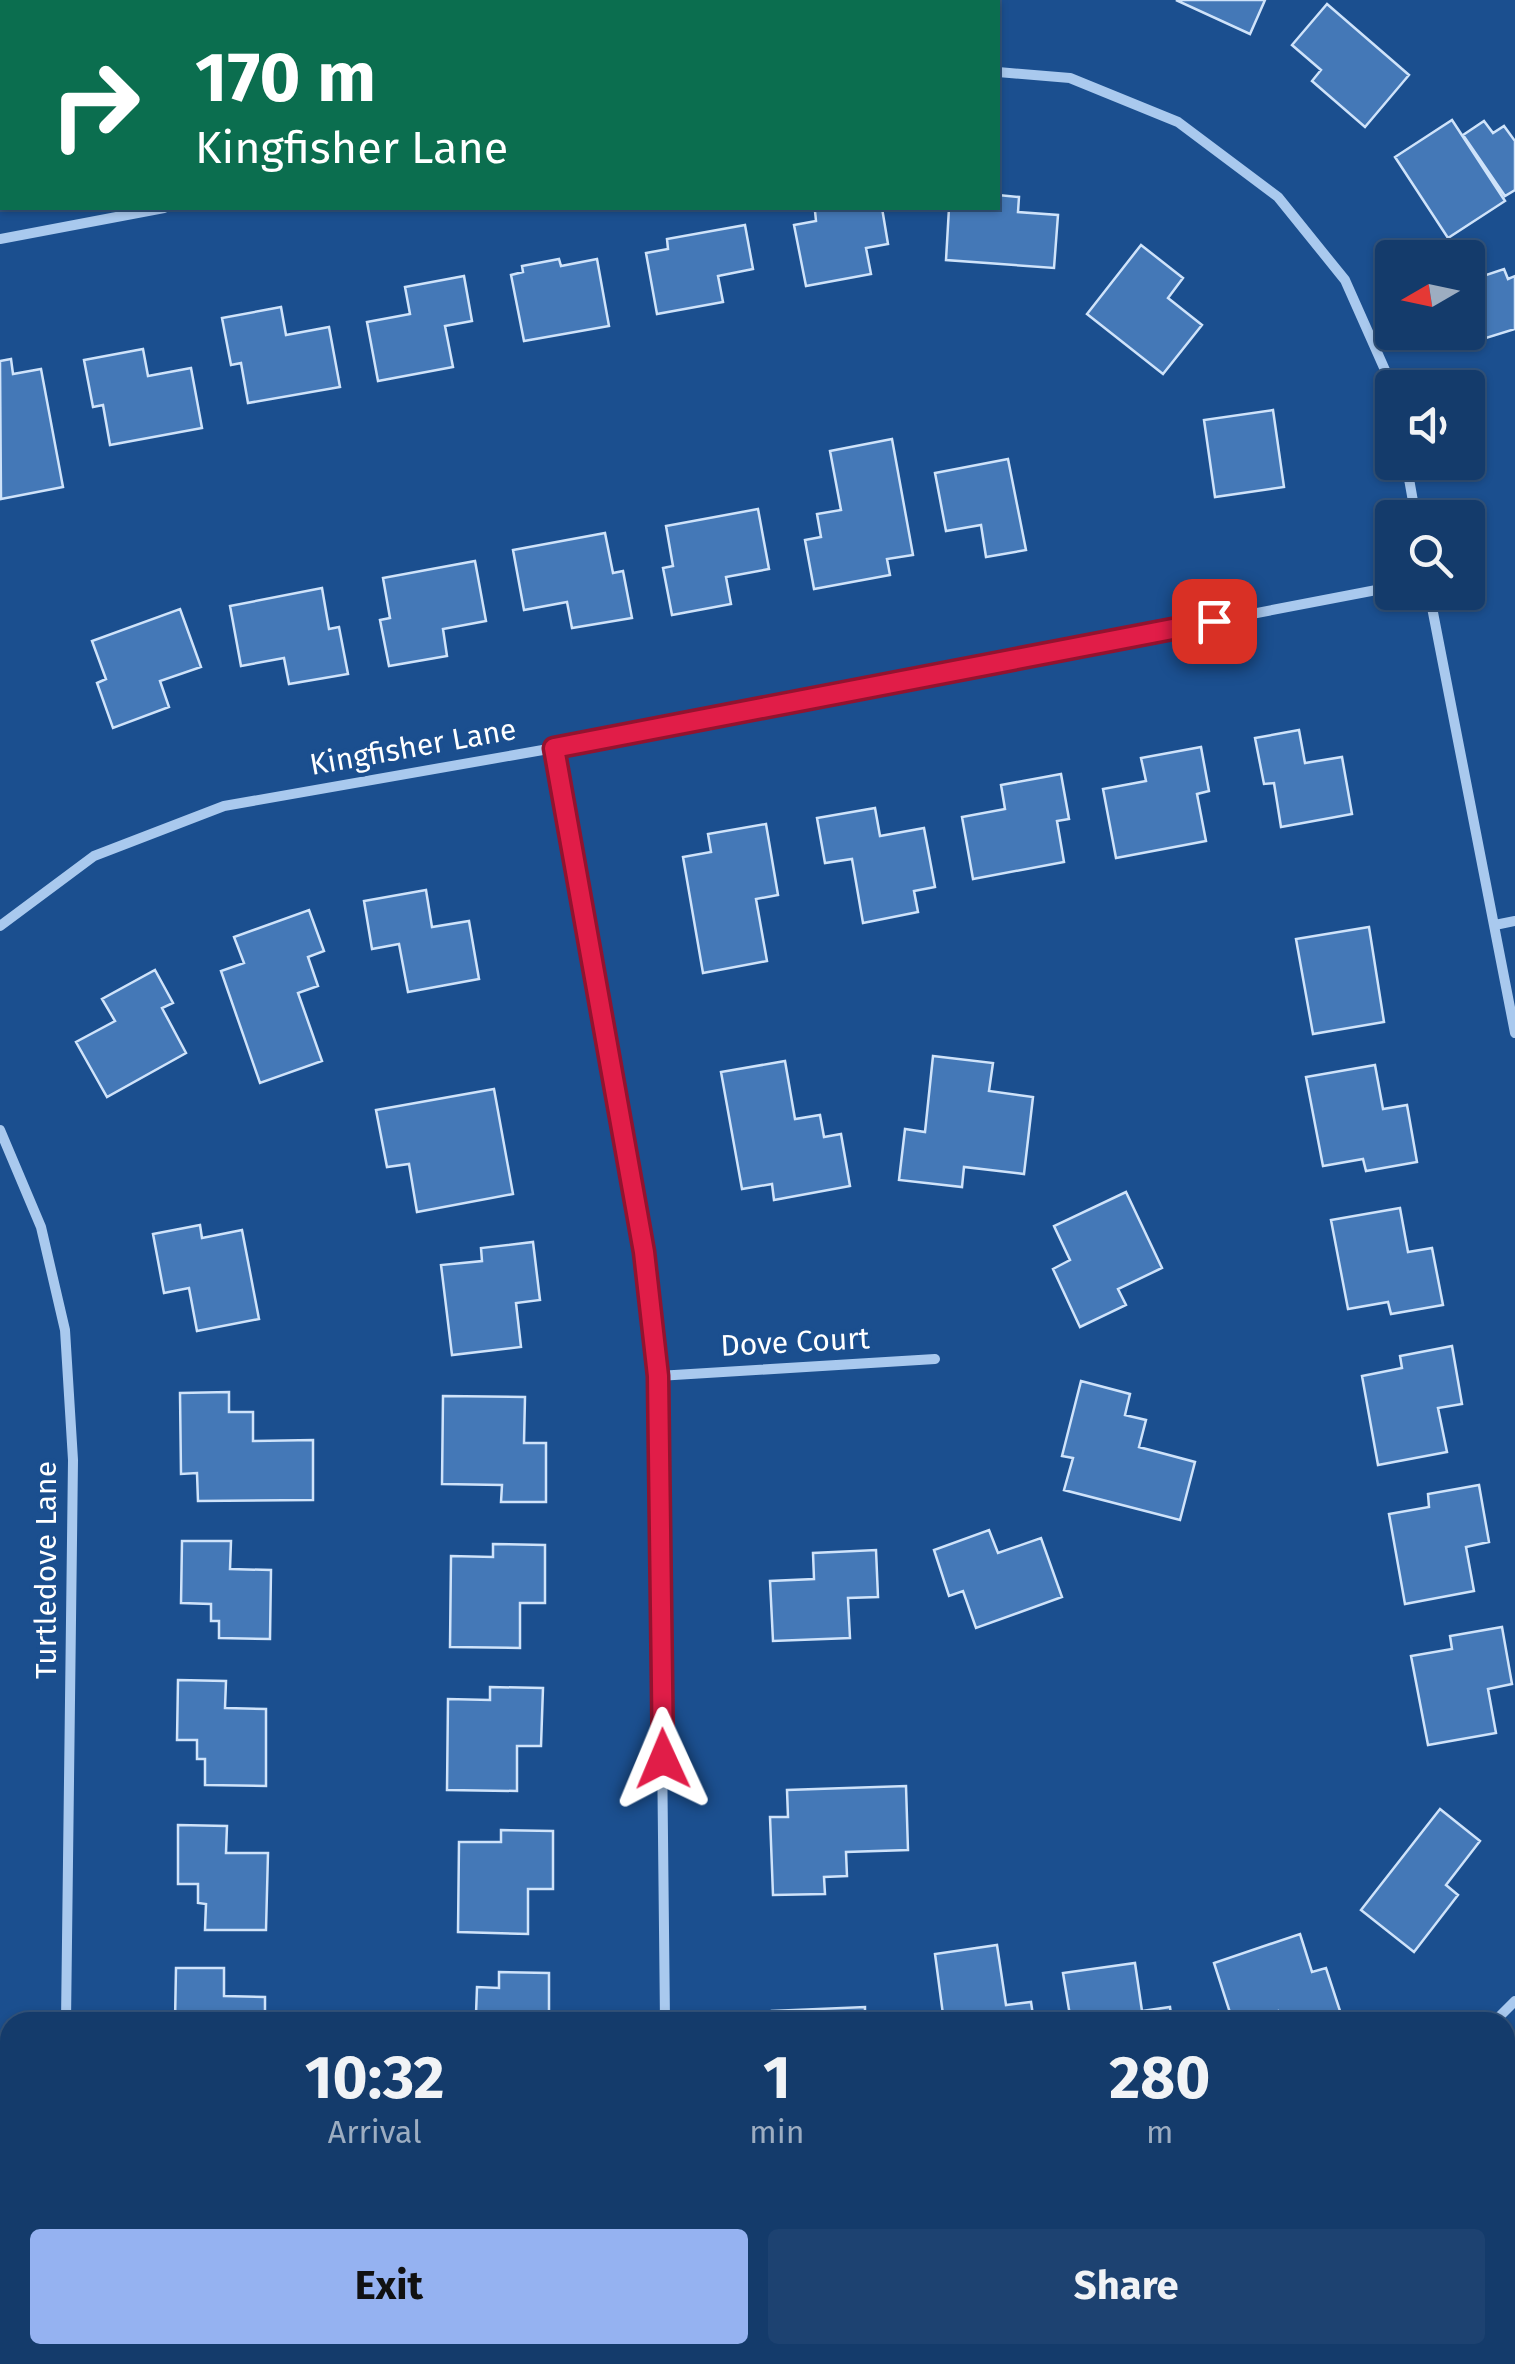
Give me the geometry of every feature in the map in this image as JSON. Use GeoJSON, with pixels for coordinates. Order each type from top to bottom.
{"type":"FeatureCollection","features":[{"type":"Feature","properties":{"kind":"street"},"geometry":{"type":"LineString","coordinates":[[1000,72],[1070,78],[1178,122],[1278,197],[1344,280],[1384,370]]}},
{"type":"Feature","properties":{"kind":"street"},"geometry":{"type":"LineString","coordinates":[[0,239],[153,210]]}},
{"type":"Feature","properties":{"kind":"street","name":"Kingfisher Lane"},"geometry":{"type":"LineString","coordinates":[[0,926],[94,856],[224,806],[554,748],[1375,590]]}},
{"type":"Feature","properties":{"kind":"street"},"geometry":{"type":"LineString","coordinates":[[1433,610],[1515,1033]]}},
{"type":"Feature","properties":{"kind":"street"},"geometry":{"type":"LineString","coordinates":[[554,748],[644,1252],[658,1376],[665,2012]]}},
{"type":"Feature","properties":{"kind":"street"},"geometry":{"type":"LineString","coordinates":[[1495,925],[1515,921]]}},
{"type":"Feature","properties":{"kind":"street","name":"Turtledove Lane"},"geometry":{"type":"LineString","coordinates":[[0,1130],[41,1227],[66,1330],[73,1460],[66,2012]]}},
{"type":"Feature","properties":{"kind":"street","name":"Dove Court"},"geometry":{"type":"LineString","coordinates":[[658,1376],[935,1359]]}},
{"type":"Feature","properties":{"kind":"building"},"geometry":{"type":"Polygon","coordinates":[[[1176,0],[1265,0],[1250,34],[1176,0]]]}},
{"type":"Feature","properties":{"kind":"building"},"geometry":{"type":"Polygon","coordinates":[[[1327,4],[1409,75],[1365,127],[1312,81],[1321,70],[1292,45],[1327,4]]]}},
{"type":"Feature","properties":{"kind":"building"},"geometry":{"type":"Polygon","coordinates":[[[1452,120],[1505,201],[1448,238],[1395,157],[1452,120]]]}},
{"type":"Feature","properties":{"kind":"building"},"geometry":{"type":"Polygon","coordinates":[[[1484,121],[1493,133],[1504,126],[1515,141],[1515,190],[1505,196],[1463,135],[1484,121]]]}},
{"type":"Feature","properties":{"kind":"building"},"geometry":{"type":"Polygon","coordinates":[[[1000,195],[1019,197],[1018,212],[1058,215],[1054,268],[946,260],[949,210],[1000,210],[1000,195]]]}},
{"type":"Feature","properties":{"kind":"building"},"geometry":{"type":"Polygon","coordinates":[[[882,210],[888,244],[866,248],[871,274],[806,286],[794,225],[816,221],[815,211],[882,210]]]}},
{"type":"Feature","properties":{"kind":"building"},"geometry":{"type":"Polygon","coordinates":[[[745,225],[753,269],[718,276],[723,302],[657,314],[646,253],[668,249],[667,239],[745,225]]]}},
{"type":"Feature","properties":{"kind":"building"},"geometry":{"type":"Polygon","coordinates":[[[1141,245],[1183,278],[1168,298],[1202,325],[1163,374],[1087,314],[1141,245]]]}},
{"type":"Feature","properties":{"kind":"building"},"geometry":{"type":"Polygon","coordinates":[[[559,259],[561,266],[597,259],[609,326],[524,341],[511,275],[523,272],[522,266],[559,259]]]}},
{"type":"Feature","properties":{"kind":"building"},"geometry":{"type":"Polygon","coordinates":[[[1504,269],[1508,279],[1515,276],[1515,329],[1486,338],[1485,335],[1485,275],[1504,269]]]}},
{"type":"Feature","properties":{"kind":"building"},"geometry":{"type":"Polygon","coordinates":[[[464,276],[472,321],[445,326],[453,367],[378,381],[367,322],[410,314],[405,287],[464,276]]]}},
{"type":"Feature","properties":{"kind":"building"},"geometry":{"type":"Polygon","coordinates":[[[281,307],[286,335],[329,327],[340,387],[248,403],[241,363],[231,365],[222,318],[281,307]]]}},
{"type":"Feature","properties":{"kind":"building"},"geometry":{"type":"Polygon","coordinates":[[[143,349],[148,376],[191,368],[202,428],[110,445],[103,405],[93,407],[84,360],[143,349]]]}},
{"type":"Feature","properties":{"kind":"building"},"geometry":{"type":"Polygon","coordinates":[[[11,359],[13,374],[41,369],[63,487],[1,499],[0,361],[11,359]]]}},
{"type":"Feature","properties":{"kind":"building"},"geometry":{"type":"Polygon","coordinates":[[[1273,410],[1284,487],[1215,497],[1204,420],[1273,410]]]}},
{"type":"Feature","properties":{"kind":"building"},"geometry":{"type":"Polygon","coordinates":[[[892,439],[913,555],[887,559],[890,575],[814,589],[805,540],[821,537],[817,514],[841,510],[830,451],[892,439]]]}},
{"type":"Feature","properties":{"kind":"building"},"geometry":{"type":"Polygon","coordinates":[[[1008,459],[1026,550],[986,557],[981,525],[946,531],[935,473],[1008,459]]]}},
{"type":"Feature","properties":{"kind":"building"},"geometry":{"type":"Polygon","coordinates":[[[758,509],[769,569],[726,577],[731,604],[672,615],[663,568],[673,566],[666,526],[758,509]]]}},
{"type":"Feature","properties":{"kind":"building"},"geometry":{"type":"Polygon","coordinates":[[[605,533],[613,573],[623,571],[632,618],[572,628],[567,602],[524,610],[513,550],[605,533]]]}},
{"type":"Feature","properties":{"kind":"building"},"geometry":{"type":"Polygon","coordinates":[[[475,561],[486,621],[443,629],[447,656],[389,666],[380,620],[390,618],[383,578],[475,561]]]}},
{"type":"Feature","properties":{"kind":"building"},"geometry":{"type":"Polygon","coordinates":[[[322,588],[329,629],[339,627],[348,674],[289,684],[284,658],[241,666],[230,606],[322,588]]]}},
{"type":"Feature","properties":{"kind":"building"},"geometry":{"type":"Polygon","coordinates":[[[180,609],[201,667],[160,681],[169,707],[113,728],[97,683],[106,679],[92,641],[180,609]]]}},
{"type":"Feature","properties":{"kind":"building"},"geometry":{"type":"Polygon","coordinates":[[[1299,730],[1305,763],[1342,757],[1352,814],[1281,827],[1274,783],[1264,784],[1255,738],[1299,730]]]}},
{"type":"Feature","properties":{"kind":"building"},"geometry":{"type":"Polygon","coordinates":[[[1201,747],[1209,791],[1197,794],[1206,841],[1116,858],[1103,789],[1146,781],[1141,758],[1201,747]]]}},
{"type":"Feature","properties":{"kind":"building"},"geometry":{"type":"Polygon","coordinates":[[[1061,774],[1069,819],[1057,821],[1064,862],[973,879],[962,817],[1005,809],[1001,785],[1061,774]]]}},
{"type":"Feature","properties":{"kind":"building"},"geometry":{"type":"Polygon","coordinates":[[[875,808],[880,836],[924,828],[935,887],[914,891],[918,912],[863,923],[852,859],[825,863],[817,818],[875,808]]]}},
{"type":"Feature","properties":{"kind":"building"},"geometry":{"type":"Polygon","coordinates":[[[766,824],[778,895],[756,899],[767,961],[703,973],[683,857],[711,852],[708,834],[766,824]]]}},
{"type":"Feature","properties":{"kind":"building"},"geometry":{"type":"Polygon","coordinates":[[[426,890],[432,927],[469,921],[479,979],[408,992],[399,944],[372,949],[364,901],[426,890]]]}},
{"type":"Feature","properties":{"kind":"building"},"geometry":{"type":"Polygon","coordinates":[[[309,910],[324,951],[308,957],[318,986],[298,993],[322,1061],[260,1083],[221,971],[244,963],[234,937],[309,910]]]}},
{"type":"Feature","properties":{"kind":"building"},"geometry":{"type":"Polygon","coordinates":[[[1369,927],[1384,1022],[1313,1034],[1296,939],[1369,927]]]}},
{"type":"Feature","properties":{"kind":"building"},"geometry":{"type":"Polygon","coordinates":[[[155,970],[173,1003],[162,1008],[186,1053],[107,1097],[76,1042],[115,1021],[102,999],[155,970]]]}},
{"type":"Feature","properties":{"kind":"building"},"geometry":{"type":"Polygon","coordinates":[[[933,1056],[993,1063],[989,1091],[1033,1097],[1024,1174],[964,1167],[962,1187],[899,1180],[905,1129],[925,1132],[933,1056]]]}},
{"type":"Feature","properties":{"kind":"building"},"geometry":{"type":"Polygon","coordinates":[[[785,1061],[795,1119],[820,1115],[824,1137],[841,1134],[850,1186],[774,1200],[772,1184],[742,1189],[721,1072],[785,1061]]]}},
{"type":"Feature","properties":{"kind":"building"},"geometry":{"type":"Polygon","coordinates":[[[1375,1065],[1383,1109],[1407,1105],[1417,1162],[1366,1171],[1363,1159],[1323,1166],[1306,1077],[1375,1065]]]}},
{"type":"Feature","properties":{"kind":"building"},"geometry":{"type":"Polygon","coordinates":[[[494,1089],[513,1194],[417,1212],[409,1164],[387,1167],[376,1110],[494,1089]]]}},
{"type":"Feature","properties":{"kind":"building"},"geometry":{"type":"Polygon","coordinates":[[[1126,1192],[1162,1268],[1118,1289],[1126,1305],[1080,1327],[1053,1269],[1070,1260],[1054,1226],[1126,1192]]]}},
{"type":"Feature","properties":{"kind":"building"},"geometry":{"type":"Polygon","coordinates":[[[1400,1208],[1408,1252],[1432,1248],[1443,1305],[1391,1314],[1388,1302],[1348,1309],[1331,1220],[1400,1208]]]}},
{"type":"Feature","properties":{"kind":"building"},"geometry":{"type":"Polygon","coordinates":[[[200,1225],[202,1238],[242,1230],[259,1319],[197,1331],[189,1288],[164,1293],[153,1234],[200,1225]]]}},
{"type":"Feature","properties":{"kind":"building"},"geometry":{"type":"Polygon","coordinates":[[[533,1242],[540,1300],[516,1303],[521,1347],[452,1355],[441,1265],[482,1261],[481,1248],[533,1242]]]}},
{"type":"Feature","properties":{"kind":"building"},"geometry":{"type":"Polygon","coordinates":[[[1452,1346],[1462,1404],[1438,1408],[1447,1452],[1378,1465],[1362,1376],[1402,1368],[1400,1356],[1452,1346]]]}},
{"type":"Feature","properties":{"kind":"building"},"geometry":{"type":"Polygon","coordinates":[[[1081,1381],[1130,1394],[1125,1415],[1146,1420],[1139,1447],[1195,1462],[1180,1520],[1064,1490],[1073,1458],[1062,1456],[1081,1381]]]}},
{"type":"Feature","properties":{"kind":"building"},"geometry":{"type":"Polygon","coordinates":[[[229,1392],[229,1412],[253,1412],[253,1441],[313,1440],[313,1500],[198,1501],[197,1473],[181,1474],[180,1393],[229,1392]]]}},
{"type":"Feature","properties":{"kind":"building"},"geometry":{"type":"Polygon","coordinates":[[[443,1396],[525,1397],[524,1443],[546,1443],[546,1502],[501,1502],[502,1485],[442,1484],[443,1396]]]}},
{"type":"Feature","properties":{"kind":"building"},"geometry":{"type":"Polygon","coordinates":[[[1479,1485],[1489,1542],[1466,1547],[1474,1591],[1405,1604],[1389,1514],[1429,1507],[1428,1494],[1479,1485]]]}},
{"type":"Feature","properties":{"kind":"building"},"geometry":{"type":"Polygon","coordinates":[[[989,1530],[998,1553],[1041,1538],[1062,1597],[976,1628],[963,1591],[949,1596],[934,1550],[989,1530]]]}},
{"type":"Feature","properties":{"kind":"building"},"geometry":{"type":"Polygon","coordinates":[[[182,1541],[231,1541],[230,1569],[271,1570],[270,1639],[219,1638],[219,1621],[211,1621],[211,1604],[181,1603],[182,1541]]]}},
{"type":"Feature","properties":{"kind":"building"},"geometry":{"type":"Polygon","coordinates":[[[493,1544],[545,1545],[545,1603],[520,1603],[520,1648],[450,1647],[451,1556],[493,1557],[493,1544]]]}},
{"type":"Feature","properties":{"kind":"building"},"geometry":{"type":"Polygon","coordinates":[[[876,1550],[878,1597],[848,1598],[850,1638],[773,1641],[770,1581],[814,1579],[813,1553],[876,1550]]]}},
{"type":"Feature","properties":{"kind":"building"},"geometry":{"type":"Polygon","coordinates":[[[1502,1627],[1512,1684],[1488,1689],[1496,1733],[1428,1745],[1411,1656],[1452,1649],[1450,1636],[1502,1627]]]}},
{"type":"Feature","properties":{"kind":"building"},"geometry":{"type":"Polygon","coordinates":[[[178,1680],[226,1681],[225,1708],[266,1709],[266,1786],[205,1785],[205,1759],[197,1759],[197,1740],[177,1740],[178,1680]]]}},
{"type":"Feature","properties":{"kind":"building"},"geometry":{"type":"Polygon","coordinates":[[[490,1687],[543,1688],[541,1746],[517,1746],[517,1791],[447,1790],[448,1699],[490,1700],[490,1687]]]}},
{"type":"Feature","properties":{"kind":"building"},"geometry":{"type":"Polygon","coordinates":[[[906,1786],[908,1850],[846,1852],[847,1876],[824,1877],[825,1894],[773,1895],[770,1817],[788,1817],[787,1790],[906,1786]]]}},
{"type":"Feature","properties":{"kind":"building"},"geometry":{"type":"Polygon","coordinates":[[[1440,1809],[1480,1841],[1446,1885],[1458,1895],[1414,1952],[1361,1910],[1440,1809]]]}},
{"type":"Feature","properties":{"kind":"building"},"geometry":{"type":"Polygon","coordinates":[[[178,1825],[227,1826],[226,1853],[268,1853],[266,1930],[205,1930],[206,1904],[198,1903],[198,1884],[178,1884],[178,1825]]]}},
{"type":"Feature","properties":{"kind":"building"},"geometry":{"type":"Polygon","coordinates":[[[501,1830],[553,1831],[553,1889],[528,1889],[528,1934],[458,1932],[459,1842],[501,1842],[501,1830]]]}},
{"type":"Feature","properties":{"kind":"building"},"geometry":{"type":"Polygon","coordinates":[[[1300,1934],[1312,1972],[1326,1968],[1340,2012],[1230,2012],[1214,1963],[1300,1934]]]}},
{"type":"Feature","properties":{"kind":"building"},"geometry":{"type":"Polygon","coordinates":[[[997,1945],[1006,2005],[1031,2002],[1032,2012],[943,2012],[935,1954],[997,1945]]]}},
{"type":"Feature","properties":{"kind":"building"},"geometry":{"type":"Polygon","coordinates":[[[1135,1963],[1142,2011],[1170,2007],[1171,2012],[1069,2012],[1063,1973],[1135,1963]]]}},
{"type":"Feature","properties":{"kind":"building"},"geometry":{"type":"Polygon","coordinates":[[[176,1968],[224,1968],[224,1996],[265,1997],[265,2012],[175,2012],[176,1968]]]}},
{"type":"Feature","properties":{"kind":"building"},"geometry":{"type":"Polygon","coordinates":[[[499,1972],[549,1973],[549,2012],[476,2012],[477,1987],[499,1988],[499,1972]]]}},
{"type":"Feature","properties":{"kind":"building"},"geometry":{"type":"Polygon","coordinates":[[[865,2007],[865,2012],[772,2011],[865,2007]]]}},
{"type":"Feature","properties":{"kind":"route"},"geometry":{"type":"LineString","coordinates":[[663,1759],[658,1376],[644,1252],[554,748],[1214,621]]}}]}
